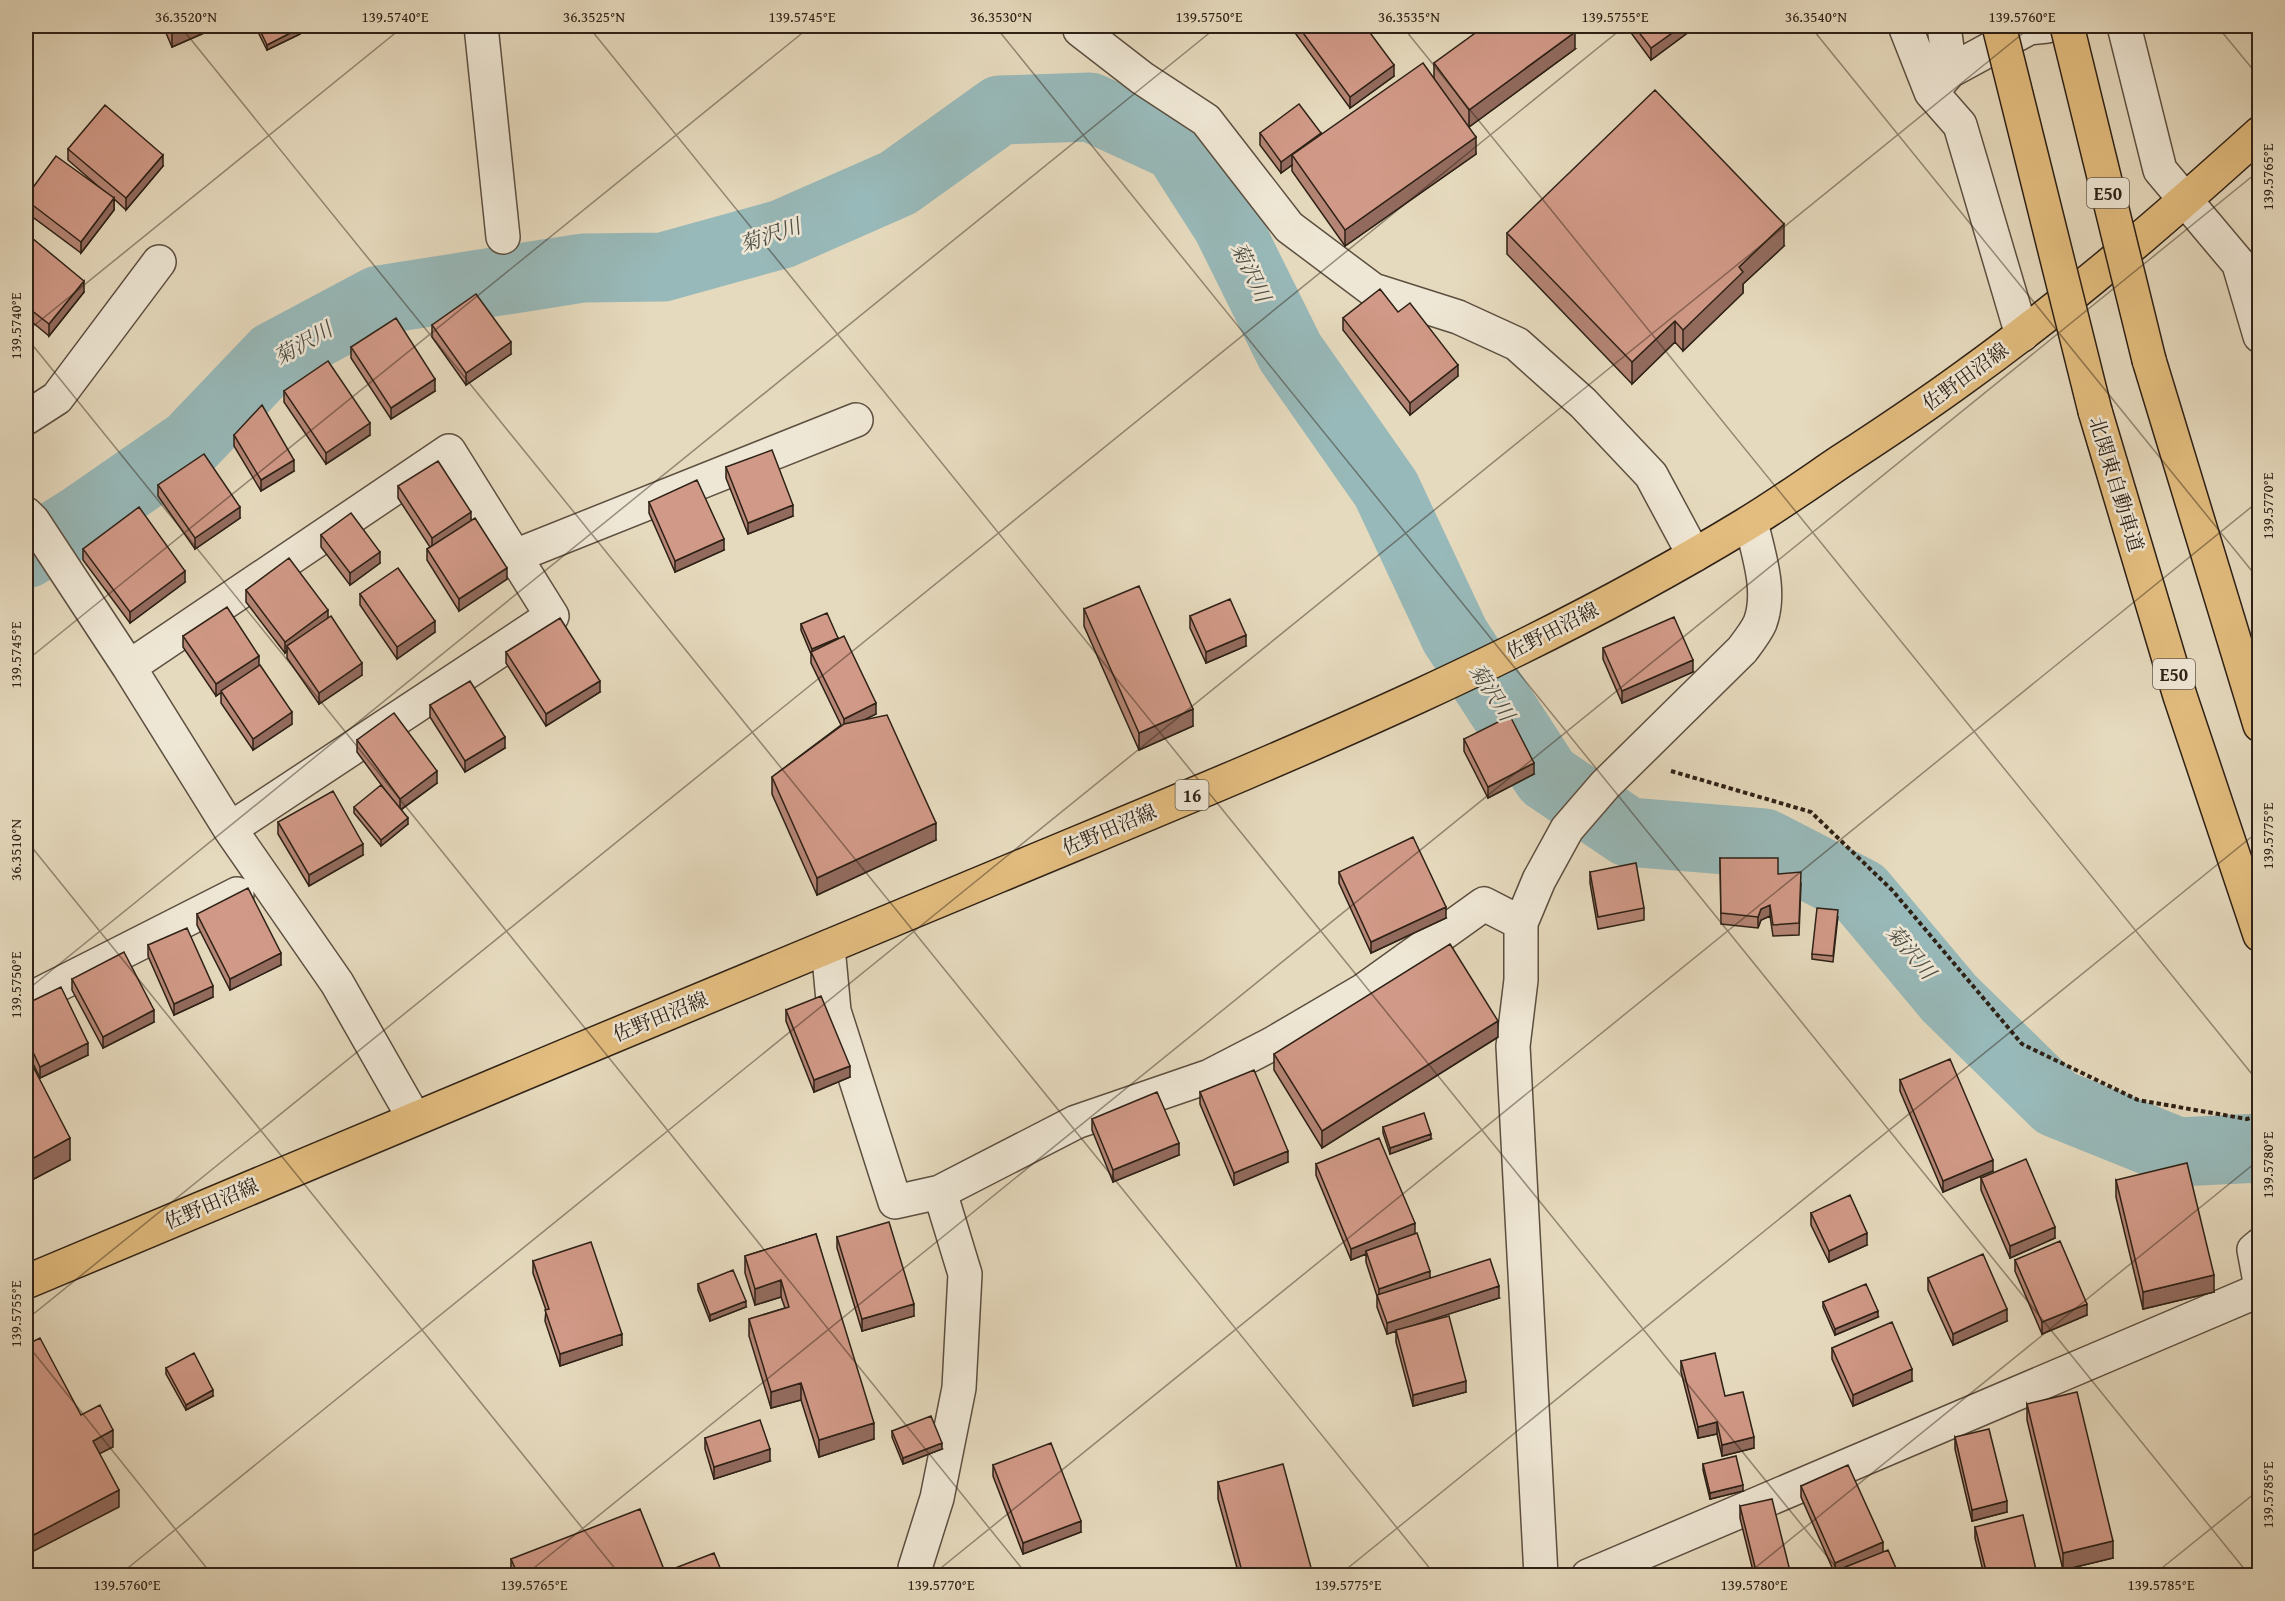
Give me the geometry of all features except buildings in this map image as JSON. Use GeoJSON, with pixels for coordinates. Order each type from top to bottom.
{"type":"FeatureCollection","features":[{"type":"Feature","properties":{"kind":"main road","name":"北関東自動車道"},"geometry":{"type":"LineString","coordinates":[[1999,26],[2095,411],[2180,696],[2259,935]]}},
{"type":"Feature","properties":{"kind":"main road","name":"E50"},"geometry":{"type":"LineString","coordinates":[[2067,26],[2149,360],[2259,725]]}},
{"type":"Feature","properties":{"kind":"main road","name":"佐野田沼線"},"geometry":{"type":"LineString","coordinates":[[26,1282],[1304,747],[1516,648],[1694,555],[1751,522],[1956,384],[2022,335],[2185,201],[2259,133]]}},
{"type":"Feature","properties":{"kind":"street"},"geometry":{"type":"LineString","coordinates":[[481,26],[503,237]]}},
{"type":"Feature","properties":{"kind":"street"},"geometry":{"type":"LineString","coordinates":[[1080,26],[1080,30],[1142,78],[1206,120],[1289,227],[1373,290],[1458,317],[1517,344],[1583,403],[1651,475],[1694,555]]}},
{"type":"Feature","properties":{"kind":"street"},"geometry":{"type":"LineString","coordinates":[[1905,26],[1940,82],[1960,125],[2022,335]]}},
{"type":"Feature","properties":{"kind":"street"},"geometry":{"type":"LineString","coordinates":[[1940,82],[1944,26]]}},
{"type":"Feature","properties":{"kind":"street"},"geometry":{"type":"LineString","coordinates":[[1940,82],[2029,28],[2047,26]]}},
{"type":"Feature","properties":{"kind":"street"},"geometry":{"type":"LineString","coordinates":[[2124,26],[2160,170],[2259,289]]}},
{"type":"Feature","properties":{"kind":"street"},"geometry":{"type":"LineString","coordinates":[[26,418],[57,398],[159,261]]}},
{"type":"Feature","properties":{"kind":"street"},"geometry":{"type":"LineString","coordinates":[[2238,263],[2259,336]]}},
{"type":"Feature","properties":{"kind":"street"},"geometry":{"type":"LineString","coordinates":[[515,556],[856,420]]}},
{"type":"Feature","properties":{"kind":"street"},"geometry":{"type":"LineString","coordinates":[[129,667],[449,451],[515,556],[552,616],[230,829]]}},
{"type":"Feature","properties":{"kind":"street"},"geometry":{"type":"LineString","coordinates":[[26,514],[33,521],[129,667],[230,829],[337,983],[414,1118]]}},
{"type":"Feature","properties":{"kind":"street"},"geometry":{"type":"LineString","coordinates":[[1541,1575],[1513,1046],[1521,980],[1521,923],[1539,880],[1567,829],[1631,759],[1742,650],[1760,623],[1765,602],[1763,573],[1751,522]]}},
{"type":"Feature","properties":{"kind":"street"},"geometry":{"type":"LineString","coordinates":[[26,1001],[265,880]]}},
{"type":"Feature","properties":{"kind":"street"},"geometry":{"type":"LineString","coordinates":[[828,947],[834,1011],[895,1202],[940,1192],[1076,1122],[1210,1076],[1272,1044],[1364,990],[1484,904],[1521,923]]}},
{"type":"Feature","properties":{"kind":"street"},"geometry":{"type":"LineString","coordinates":[[916,1575],[915,1568],[937,1498],[959,1388],[965,1274],[940,1192]]}},
{"type":"Feature","properties":{"kind":"street"},"geometry":{"type":"LineString","coordinates":[[2259,1245],[2254,1250],[2259,1282]]}},
{"type":"Feature","properties":{"kind":"street"},"geometry":{"type":"LineString","coordinates":[[1588,1575],[2259,1290]]}},
{"type":"Feature","properties":{"kind":"path"},"geometry":{"type":"LineString","coordinates":[[1631,759],[1811,812],[1892,890],[2022,1044],[2138,1100],[2247,1119],[2259,1115]]}},
{"type":"Feature","properties":{"kind":"waterway","name":"菊沢川"},"geometry":{"type":"LineString","coordinates":[[26,554],[80,520],[191,443],[274,356],[379,300],[583,268],[663,267],[782,234],[898,183],[1000,110],[1090,107],[1177,147],[1227,225],[1290,352],[1386,489],[1455,636],[1547,777],[1628,832],[1764,843],[1861,893],[1949,998],[2056,1103],[2178,1152],[2260,1148]]}}]}
